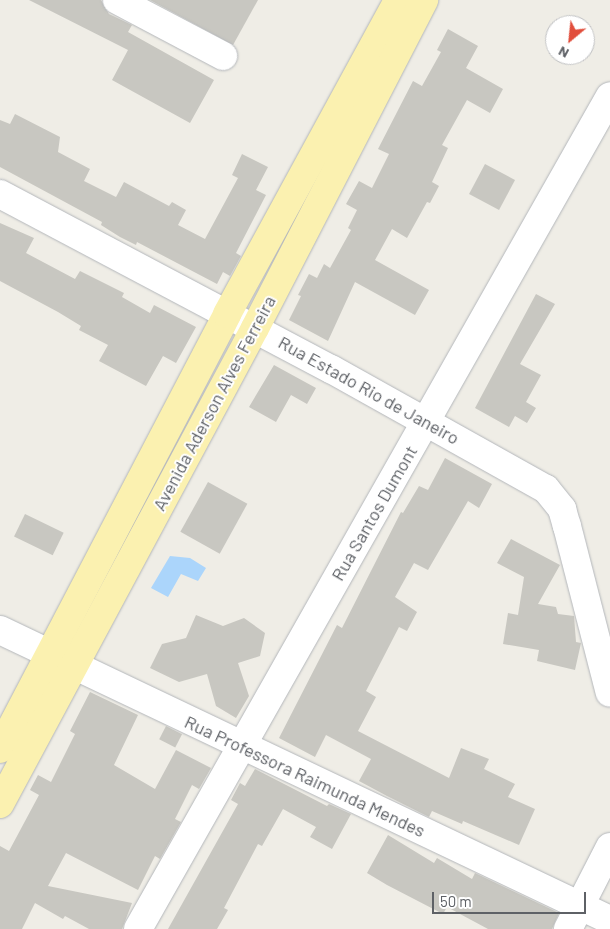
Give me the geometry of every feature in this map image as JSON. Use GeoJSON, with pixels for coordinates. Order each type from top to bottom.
{"type":"FeatureCollection","features":[{"type":"Feature","properties":{"kind":"main road","name":"Avenida Aderson Alves Ferreira"},"geometry":{"type":"LineString","coordinates":[[0,804],[62,659],[227,314],[398,0]]}},
{"type":"Feature","properties":{"kind":"main road","name":"Avenida Aderson Alves Ferreira"},"geometry":{"type":"LineString","coordinates":[[0,749],[62,659],[255,328],[424,0]]}},
{"type":"Feature","properties":{"kind":"street"},"geometry":{"type":"LineString","coordinates":[[117,0],[223,56]]}},
{"type":"Feature","properties":{"kind":"street","name":"Rua Santos Dumont"},"geometry":{"type":"LineString","coordinates":[[138,929],[610,96]]}},
{"type":"Feature","properties":{"kind":"street","name":"Rua Estado Rio de Janeiro"},"geometry":{"type":"LineString","coordinates":[[0,194],[255,328],[533,480],[555,497],[567,526],[610,693]]}},
{"type":"Feature","properties":{"kind":"street","name":"Rua Professora Raimunda Mendes"},"geometry":{"type":"LineString","coordinates":[[0,630],[241,747],[582,904],[608,921]]}},
{"type":"Feature","properties":{"kind":"street"},"geometry":{"type":"LineString","coordinates":[[568,929],[610,847]]}},
{"type":"Feature","properties":{"kind":"water"},"geometry":{"type":"Polygon","coordinates":[[[170,556],[190,558],[206,568],[198,581],[181,574],[168,597],[151,588],[170,556]]]}},
{"type":"Feature","properties":{"kind":"building"},"geometry":{"type":"Polygon","coordinates":[[[29,0],[101,0],[109,14],[132,25],[128,32],[214,80],[190,123],[112,80],[128,50],[29,0]]]}},
{"type":"Feature","properties":{"kind":"building"},"geometry":{"type":"Polygon","coordinates":[[[150,0],[258,0],[233,45],[150,0]]]}},
{"type":"Feature","properties":{"kind":"building"},"geometry":{"type":"Polygon","coordinates":[[[448,29],[478,46],[466,68],[503,89],[490,113],[467,100],[442,145],[448,148],[432,182],[439,186],[430,203],[427,202],[407,238],[392,229],[375,260],[429,290],[415,315],[355,282],[328,341],[289,320],[301,296],[298,295],[309,274],[317,278],[324,264],[330,268],[351,230],[348,228],[357,210],[346,204],[359,181],[372,188],[389,154],[378,149],[413,81],[422,86],[441,52],[437,50],[448,29]]]}},
{"type":"Feature","properties":{"kind":"building"},"geometry":{"type":"Polygon","coordinates":[[[15,114],[60,137],[58,152],[90,169],[84,181],[116,197],[124,182],[169,206],[172,202],[186,210],[178,225],[205,239],[238,178],[232,175],[242,154],[268,167],[256,190],[266,195],[236,253],[241,256],[230,276],[223,272],[217,284],[137,242],[136,245],[120,237],[101,225],[102,222],[0,167],[0,120],[10,124],[15,114]]]}},
{"type":"Feature","properties":{"kind":"building"},"geometry":{"type":"Polygon","coordinates":[[[485,164],[515,180],[499,210],[469,194],[485,164]]]}},
{"type":"Feature","properties":{"kind":"building"},"geometry":{"type":"Polygon","coordinates":[[[0,223],[34,238],[26,253],[75,279],[80,271],[124,293],[122,297],[150,313],[154,305],[196,327],[176,363],[163,356],[146,386],[99,361],[108,345],[79,330],[81,326],[58,312],[0,281],[0,223]]]}},
{"type":"Feature","properties":{"kind":"building"},"geometry":{"type":"Polygon","coordinates":[[[536,294],[555,304],[520,364],[541,375],[526,402],[536,408],[527,423],[515,416],[509,427],[475,408],[536,294]]]}},
{"type":"Feature","properties":{"kind":"building"},"geometry":{"type":"Polygon","coordinates":[[[274,365],[316,388],[307,404],[291,395],[276,422],[249,407],[274,365]]]}},
{"type":"Feature","properties":{"kind":"building"},"geometry":{"type":"Polygon","coordinates":[[[445,458],[492,484],[479,508],[468,501],[428,570],[414,563],[395,597],[417,612],[407,631],[399,627],[366,691],[376,697],[358,731],[449,778],[461,748],[489,759],[484,769],[515,784],[508,797],[535,809],[519,845],[463,821],[462,824],[432,811],[429,817],[359,781],[371,759],[326,735],[315,757],[279,738],[337,625],[342,628],[401,512],[403,513],[419,486],[428,490],[445,458]]]}},
{"type":"Feature","properties":{"kind":"building"},"geometry":{"type":"Polygon","coordinates":[[[208,482],[247,504],[220,554],[180,532],[208,482]]]}},
{"type":"Feature","properties":{"kind":"building"},"geometry":{"type":"Polygon","coordinates":[[[25,514],[64,533],[53,555],[14,536],[25,514]]]}},
{"type":"Feature","properties":{"kind":"building"},"geometry":{"type":"Polygon","coordinates":[[[511,539],[560,565],[538,604],[556,607],[558,614],[574,616],[576,642],[581,643],[575,670],[537,661],[539,650],[503,644],[508,613],[518,615],[524,577],[497,563],[511,539]]]}},
{"type":"Feature","properties":{"kind":"building"},"geometry":{"type":"Polygon","coordinates":[[[196,615],[223,626],[244,618],[265,633],[260,656],[238,663],[249,696],[236,718],[216,706],[207,674],[179,682],[150,668],[162,644],[186,638],[196,615]]]}},
{"type":"Feature","properties":{"kind":"building"},"geometry":{"type":"Polygon","coordinates":[[[90,692],[138,715],[114,765],[155,789],[176,750],[211,768],[199,789],[192,785],[175,819],[181,822],[160,859],[155,856],[138,890],[66,853],[48,886],[132,903],[122,929],[89,929],[65,916],[63,919],[35,903],[22,929],[0,929],[0,846],[9,851],[39,795],[30,790],[38,775],[51,782],[75,734],[70,731],[90,692]]]}},
{"type":"Feature","properties":{"kind":"building"},"geometry":{"type":"Polygon","coordinates":[[[166,726],[182,734],[175,748],[159,739],[166,726]]]}},
{"type":"Feature","properties":{"kind":"building"},"geometry":{"type":"Polygon","coordinates":[[[255,769],[327,806],[329,804],[351,814],[332,849],[310,837],[316,827],[283,809],[262,846],[258,844],[224,908],[228,910],[217,929],[168,929],[238,804],[231,800],[240,783],[245,786],[255,769]]]}},
{"type":"Feature","properties":{"kind":"building"},"geometry":{"type":"Polygon","coordinates":[[[388,835],[434,863],[437,858],[472,879],[475,873],[559,913],[552,929],[488,929],[447,907],[443,914],[387,885],[367,873],[388,835]]]}}]}
